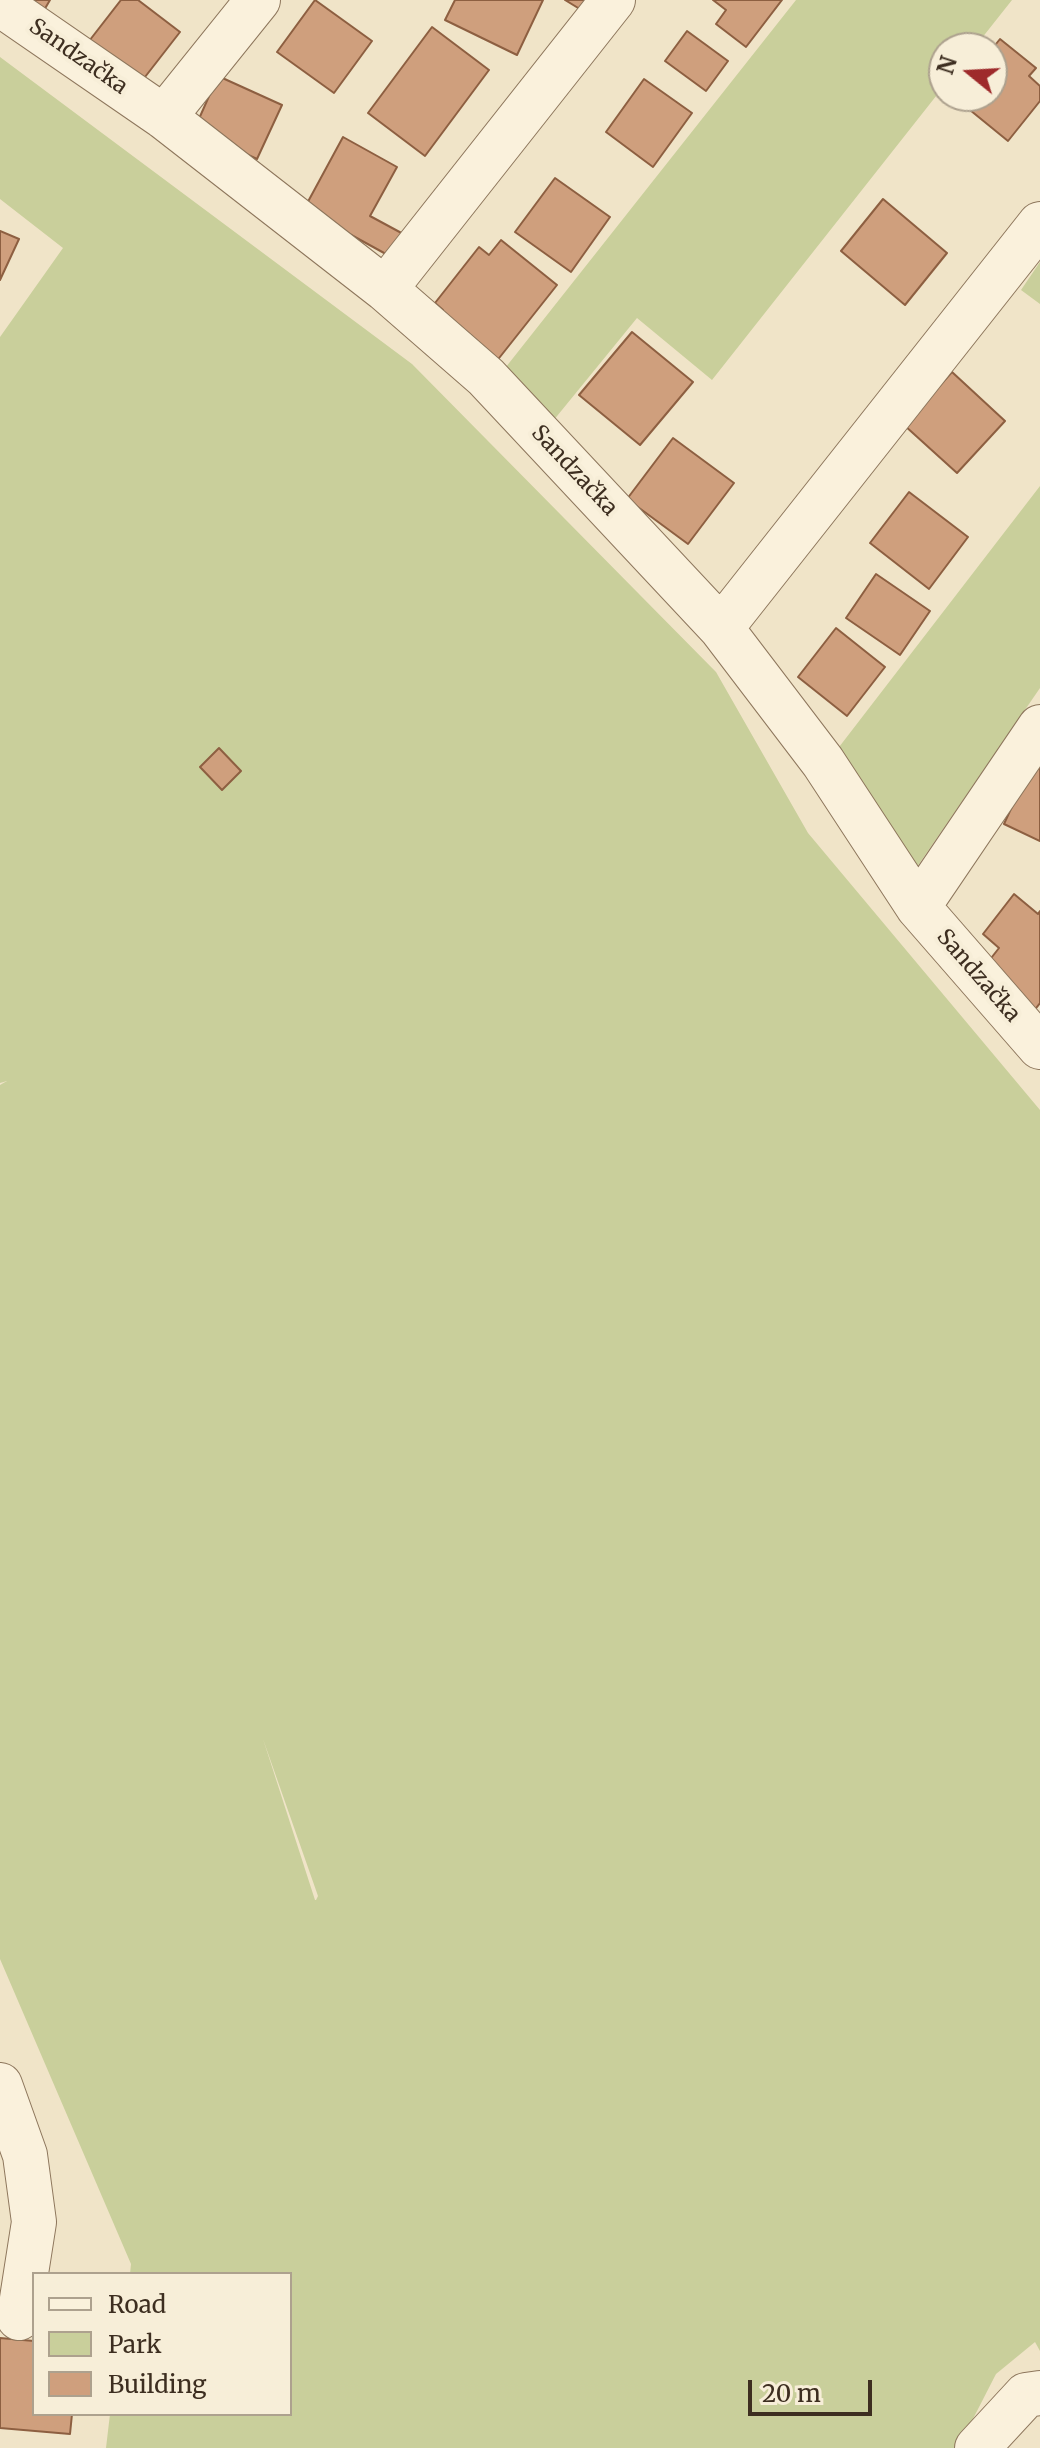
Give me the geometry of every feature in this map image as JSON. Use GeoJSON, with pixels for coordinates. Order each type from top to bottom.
{"type":"FeatureCollection","features":[{"type":"Feature","properties":{"kind":"street"},"geometry":{"type":"LineString","coordinates":[[164,117],[258,0]]}},
{"type":"Feature","properties":{"kind":"street"},"geometry":{"type":"LineString","coordinates":[[385,289],[613,0]]}},
{"type":"Feature","properties":{"kind":"street","name":"Sandzačka"},"geometry":{"type":"LineString","coordinates":[[0,4],[164,117],[385,289],[486,377],[721,628],[823,762],[918,907],[1040,1047]]}},
{"type":"Feature","properties":{"kind":"street"},"geometry":{"type":"LineString","coordinates":[[721,628],[1040,224]]}},
{"type":"Feature","properties":{"kind":"street"},"geometry":{"type":"LineString","coordinates":[[918,907],[1040,727]]}},
{"type":"Feature","properties":{"kind":"street"},"geometry":{"type":"LineString","coordinates":[[0,2085],[25,2155],[34,2222],[19,2318]]}},
{"type":"Feature","properties":{"kind":"street"},"geometry":{"type":"LineString","coordinates":[[977,2448],[1026,2395],[1040,2393]]}},
{"type":"Feature","properties":{"kind":"green space"},"geometry":{"type":"Polygon","coordinates":[[[796,0],[1012,0],[987,32],[928,32],[928,106],[712,380],[637,318],[553,421],[502,372],[796,0]]]}},
{"type":"Feature","properties":{"kind":"green space"},"geometry":{"type":"Polygon","coordinates":[[[0,57],[412,364],[716,672],[808,833],[1040,1110],[1040,2351],[1035,2342],[996,2374],[958,2448],[106,2448],[110,2416],[292,2416],[292,2272],[130,2272],[131,2264],[0,1959],[0,1085],[7,1081],[0,1083],[0,337],[63,248],[0,199],[0,57]],[[263,1739],[315,1900],[318,1896],[263,1739]]]}},
{"type":"Feature","properties":{"kind":"green space"},"geometry":{"type":"Polygon","coordinates":[[[1040,262],[1040,304],[1021,290],[1040,262]]]}},
{"type":"Feature","properties":{"kind":"green space"},"geometry":{"type":"Polygon","coordinates":[[[1040,486],[1040,688],[908,880],[826,764],[1040,486]]]}},
{"type":"Feature","properties":{"kind":"building"},"geometry":{"type":"Polygon","coordinates":[[[26,0],[50,0],[43,12],[26,0]]]}},
{"type":"Feature","properties":{"kind":"building"},"geometry":{"type":"Polygon","coordinates":[[[121,0],[138,0],[180,32],[138,86],[86,45],[121,0]]]}},
{"type":"Feature","properties":{"kind":"building"},"geometry":{"type":"Polygon","coordinates":[[[315,0],[372,41],[334,93],[277,52],[315,0]]]}},
{"type":"Feature","properties":{"kind":"building"},"geometry":{"type":"Polygon","coordinates":[[[455,0],[543,0],[517,55],[445,20],[455,0]]]}},
{"type":"Feature","properties":{"kind":"building"},"geometry":{"type":"Polygon","coordinates":[[[565,0],[590,0],[583,11],[565,0]]]}},
{"type":"Feature","properties":{"kind":"building"},"geometry":{"type":"Polygon","coordinates":[[[713,0],[782,0],[746,47],[716,24],[726,10],[713,0]]]}},
{"type":"Feature","properties":{"kind":"building"},"geometry":{"type":"Polygon","coordinates":[[[432,27],[489,70],[425,156],[368,113],[432,27]]]}},
{"type":"Feature","properties":{"kind":"building"},"geometry":{"type":"Polygon","coordinates":[[[687,31],[728,61],[706,91],[665,61],[687,31]]]}},
{"type":"Feature","properties":{"kind":"building"},"geometry":{"type":"Polygon","coordinates":[[[1008,45],[1036,68],[1029,76],[1040,86],[1040,101],[1008,141],[972,112],[1008,112],[1008,45]]]}},
{"type":"Feature","properties":{"kind":"building"},"geometry":{"type":"Polygon","coordinates":[[[218,76],[282,105],[257,159],[194,130],[218,76]]]}},
{"type":"Feature","properties":{"kind":"building"},"geometry":{"type":"Polygon","coordinates":[[[644,79],[692,113],[653,167],[606,132],[644,79]]]}},
{"type":"Feature","properties":{"kind":"building"},"geometry":{"type":"Polygon","coordinates":[[[343,137],[397,167],[370,216],[407,236],[395,259],[304,209],[343,137]]]}},
{"type":"Feature","properties":{"kind":"building"},"geometry":{"type":"Polygon","coordinates":[[[555,178],[610,217],[571,272],[515,232],[555,178]]]}},
{"type":"Feature","properties":{"kind":"building"},"geometry":{"type":"Polygon","coordinates":[[[883,199],[947,253],[905,305],[841,251],[883,199]]]}},
{"type":"Feature","properties":{"kind":"building"},"geometry":{"type":"Polygon","coordinates":[[[0,231],[19,239],[0,280],[0,231]]]}},
{"type":"Feature","properties":{"kind":"building"},"geometry":{"type":"Polygon","coordinates":[[[501,240],[557,285],[492,367],[434,321],[443,310],[435,303],[479,247],[489,255],[501,240]]]}},
{"type":"Feature","properties":{"kind":"building"},"geometry":{"type":"Polygon","coordinates":[[[632,332],[693,382],[640,445],[579,395],[632,332]]]}},
{"type":"Feature","properties":{"kind":"building"},"geometry":{"type":"Polygon","coordinates":[[[952,372],[1005,421],[957,473],[904,425],[952,372]]]}},
{"type":"Feature","properties":{"kind":"building"},"geometry":{"type":"Polygon","coordinates":[[[673,438],[734,483],[688,544],[627,499],[673,438]]]}},
{"type":"Feature","properties":{"kind":"building"},"geometry":{"type":"Polygon","coordinates":[[[909,492],[968,537],[929,589],[870,543],[909,492]]]}},
{"type":"Feature","properties":{"kind":"building"},"geometry":{"type":"Polygon","coordinates":[[[876,574],[930,611],[900,655],[846,618],[876,574]]]}},
{"type":"Feature","properties":{"kind":"building"},"geometry":{"type":"Polygon","coordinates":[[[836,628],[885,667],[847,716],[798,677],[836,628]]]}},
{"type":"Feature","properties":{"kind":"building"},"geometry":{"type":"Polygon","coordinates":[[[1040,745],[1040,841],[1004,824],[1040,745]]]}},
{"type":"Feature","properties":{"kind":"building"},"geometry":{"type":"Polygon","coordinates":[[[219,748],[241,771],[222,790],[200,767],[219,748]]]}},
{"type":"Feature","properties":{"kind":"building"},"geometry":{"type":"Polygon","coordinates":[[[1014,894],[1038,914],[1040,911],[1040,1003],[1033,1012],[981,971],[999,948],[983,934],[1014,894]]]}},
{"type":"Feature","properties":{"kind":"building"},"geometry":{"type":"Polygon","coordinates":[[[0,2338],[32,2341],[32,2416],[72,2416],[70,2434],[0,2428],[0,2338]]]}}]}
